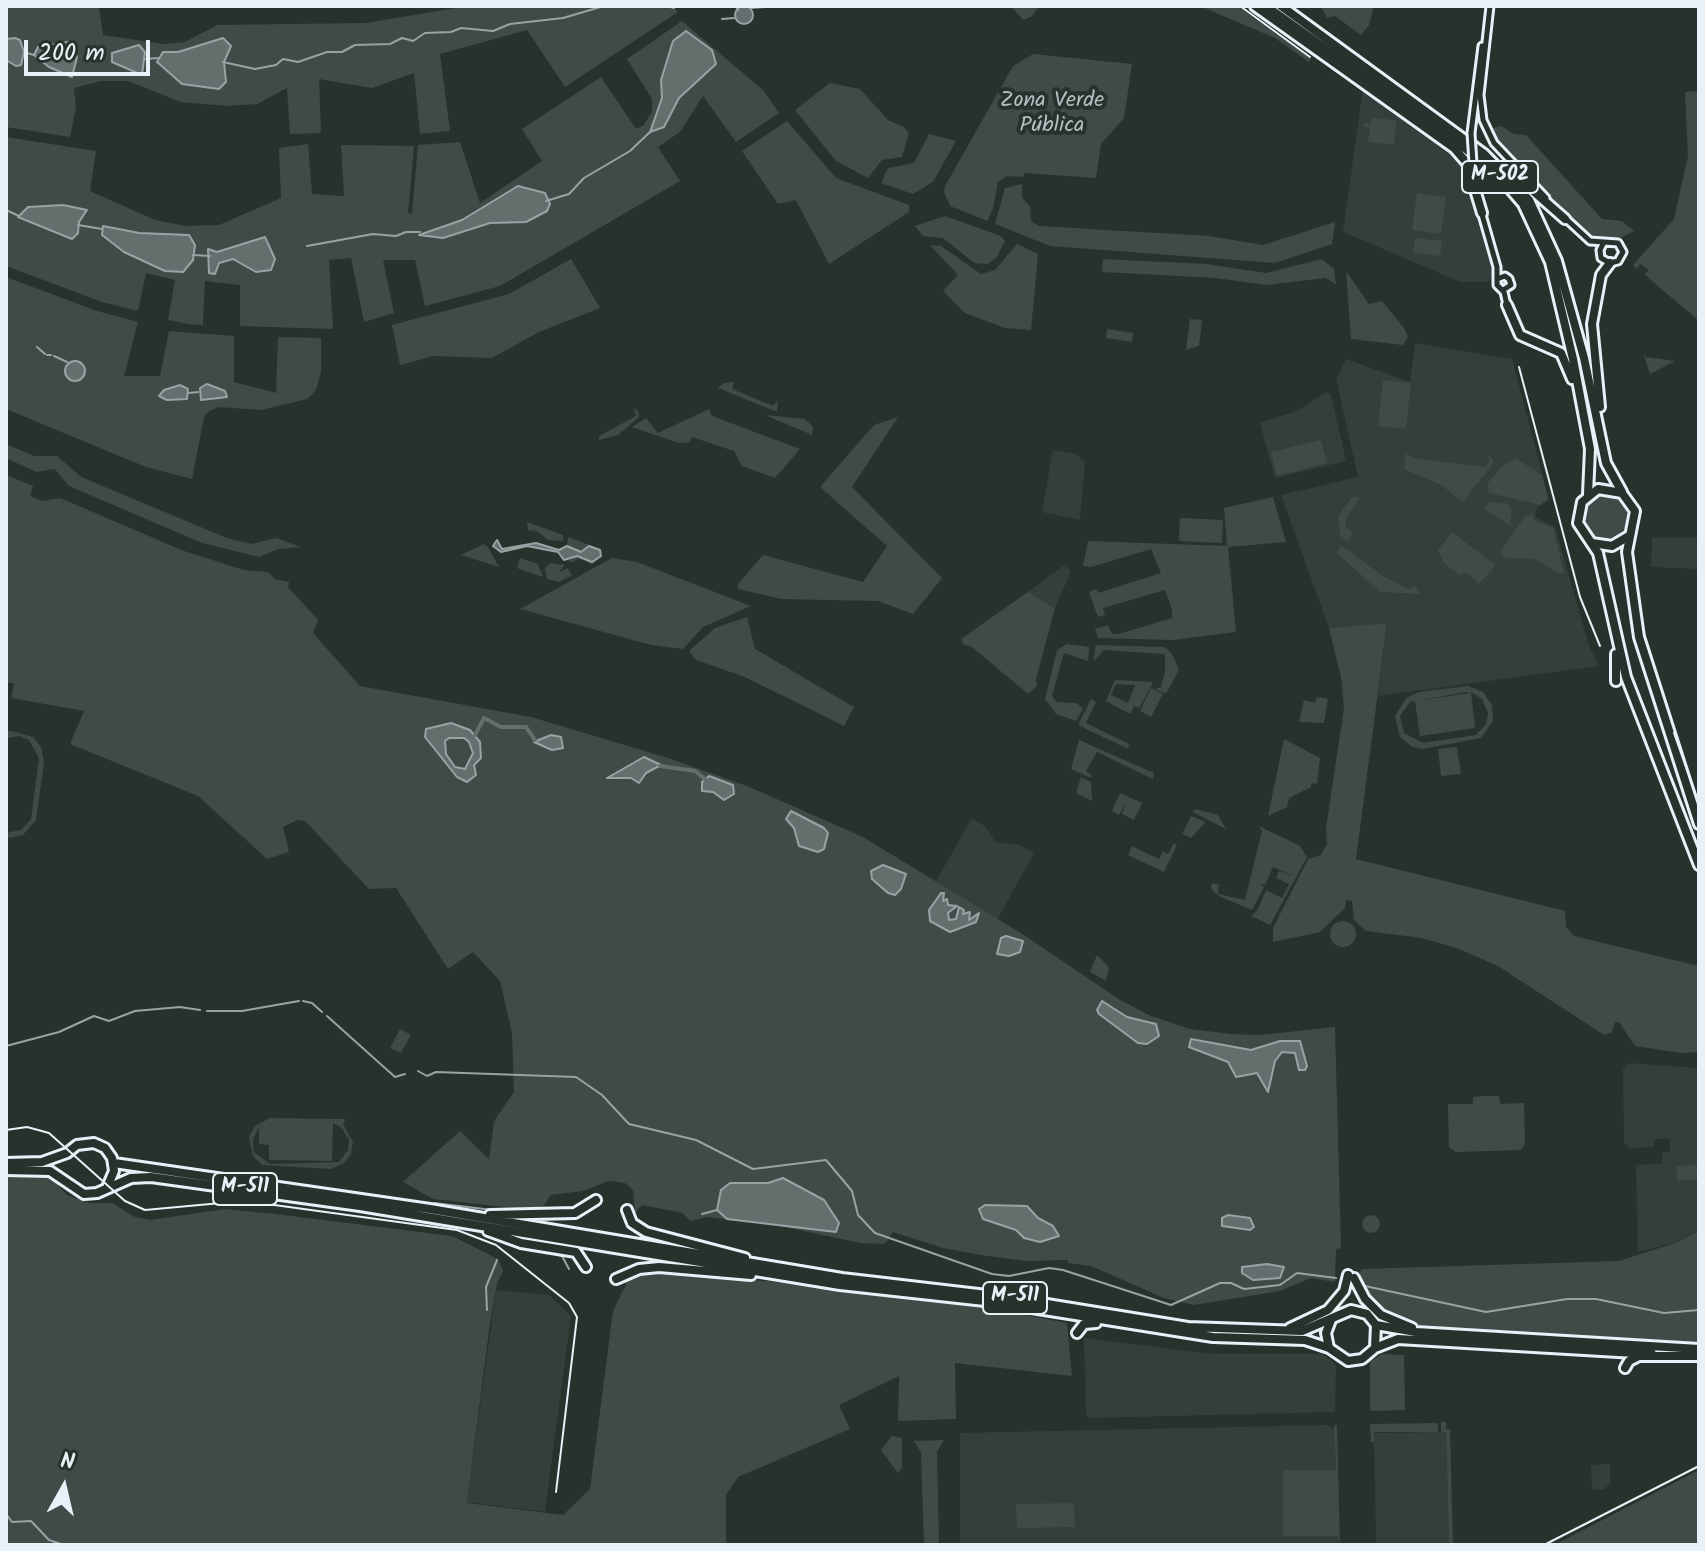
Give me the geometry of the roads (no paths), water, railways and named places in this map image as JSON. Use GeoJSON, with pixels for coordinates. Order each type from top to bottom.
{"type":"FeatureCollection","features":[{"type":"Feature","properties":{"kind":"highway","name":"M-502"},"geometry":{"type":"LineString","coordinates":[[1255,6],[1454,148],[1467,163],[1482,213]]}},
{"type":"Feature","properties":{"kind":"highway","name":"M-502"},"geometry":{"type":"LineString","coordinates":[[1266,6],[1468,151],[1497,174],[1523,204],[1550,262],[1590,449],[1588,494],[1578,509],[1578,523],[1602,564],[1616,645],[1637,708],[1699,865]]}},
{"type":"Feature","properties":{"kind":"highway","name":"M-502"},"geometry":{"type":"LineString","coordinates":[[1281,6],[1502,170],[1541,221],[1566,289],[1608,470],[1635,511],[1628,566],[1639,637],[1699,824]]}},
{"type":"Feature","properties":{"kind":"highway","name":"M-502"},"geometry":{"type":"LineString","coordinates":[[1419,107],[1494,156],[1565,219]]}},
{"type":"Feature","properties":{"kind":"highway","name":"M-502"},"geometry":{"type":"LineString","coordinates":[[1604,452],[1592,324],[1601,275],[1610,263]]}},
{"type":"Feature","properties":{"kind":"highway","name":"M-502"},"geometry":{"type":"LineString","coordinates":[[1507,305],[1520,335],[1530,342],[1557,350],[1566,359],[1590,449]]}},
{"type":"Feature","properties":{"kind":"highway"},"geometry":{"type":"LineString","coordinates":[[1588,494],[1603,488],[1622,493]]}},
{"type":"Feature","properties":{"kind":"highway"},"geometry":{"type":"LineString","coordinates":[[1592,543],[1612,546],[1630,535]]}},
{"type":"Feature","properties":{"kind":"highway","name":"M-502"},"geometry":{"type":"LineString","coordinates":[[1616,645],[1616,681]]}},
{"type":"Feature","properties":{"kind":"highway","name":"M-511"},"geometry":{"type":"LineString","coordinates":[[6,1163],[42,1162],[67,1153],[81,1143],[94,1143],[108,1151],[114,1163],[128,1168],[430,1209],[780,1271],[1004,1297],[1188,1327],[1302,1331],[1351,1310],[1367,1314],[1376,1325],[1424,1331],[1699,1349]]}},
{"type":"Feature","properties":{"kind":"highway"},"geometry":{"type":"LineString","coordinates":[[64,1179],[62,1166],[67,1153]]}},
{"type":"Feature","properties":{"kind":"highway"},"geometry":{"type":"LineString","coordinates":[[108,1186],[114,1163]]}},
{"type":"Feature","properties":{"kind":"highway","name":"M-511"},"geometry":{"type":"LineString","coordinates":[[6,1170],[50,1171],[64,1179],[72,1189],[84,1194],[97,1193],[131,1178],[151,1177],[994,1302],[1113,1323],[1213,1337],[1305,1340],[1329,1348],[1348,1361],[1362,1359],[1375,1348],[1398,1339],[1699,1356]]}},
{"type":"Feature","properties":{"kind":"highway"},"geometry":{"type":"LineString","coordinates":[[430,1209],[548,1216],[578,1213],[596,1200]]}},
{"type":"Feature","properties":{"kind":"highway"},"geometry":{"type":"LineString","coordinates":[[616,1279],[639,1269],[659,1267],[773,1278],[780,1271],[652,1234],[632,1223],[627,1210]]}},
{"type":"Feature","properties":{"kind":"highway"},"geometry":{"type":"LineString","coordinates":[[460,1223],[521,1243],[576,1252],[586,1267]]}},
{"type":"Feature","properties":{"kind":"highway"},"geometry":{"type":"LineString","coordinates":[[1276,1331],[1322,1315],[1337,1301],[1351,1277],[1381,1315],[1424,1331]]}},
{"type":"Feature","properties":{"kind":"highway","name":"M-511"},"geometry":{"type":"LineString","coordinates":[[1062,1315],[1073,1319],[1077,1333],[1084,1324],[1113,1323]]}},
{"type":"Feature","properties":{"kind":"highway"},"geometry":{"type":"LineString","coordinates":[[1329,1348],[1326,1333],[1332,1319]]}},
{"type":"Feature","properties":{"kind":"highway"},"geometry":{"type":"LineString","coordinates":[[1375,1348],[1376,1325]]}},
{"type":"Feature","properties":{"kind":"highway"},"geometry":{"type":"LineString","coordinates":[[1608,1352],[1620,1357],[1625,1368],[1633,1357],[1652,1354]]}},
{"type":"Feature","properties":{"kind":"main road"},"geometry":{"type":"LineString","coordinates":[[1490,6],[1471,133],[1473,163],[1497,287],[1502,290],[1507,305]]}},
{"type":"Feature","properties":{"kind":"main road"},"geometry":{"type":"LineString","coordinates":[[1490,6],[1480,95],[1485,128],[1494,143],[1565,219],[1587,240],[1616,241],[1622,248],[1620,258],[1610,263],[1600,255],[1604,242]]}},
{"type":"Feature","properties":{"kind":"main road"},"geometry":{"type":"LineString","coordinates":[[1497,279],[1505,276],[1509,279],[1510,286],[1502,290]]}},
{"type":"Feature","properties":{"kind":"waterway"},"geometry":{"type":"LineString","coordinates":[[223,62],[255,69],[276,65],[283,59],[298,62],[327,52],[342,52],[355,45],[390,44],[402,38],[413,41],[425,33],[451,32],[461,28],[493,31],[510,24],[563,18],[604,6]]}},
{"type":"Feature","properties":{"kind":"waterway"},"geometry":{"type":"LineString","coordinates":[[667,6],[674,8]]}},
{"type":"Feature","properties":{"kind":"waterway"},"geometry":{"type":"LineString","coordinates":[[736,6],[738,10]]}},
{"type":"Feature","properties":{"kind":"waterway"},"geometry":{"type":"LineString","coordinates":[[751,8],[779,6]]}},
{"type":"Feature","properties":{"kind":"waterway"},"geometry":{"type":"LineString","coordinates":[[722,19],[734,18]]}},
{"type":"Feature","properties":{"kind":"waterway"},"geometry":{"type":"LineString","coordinates":[[24,52],[34,55]]}},
{"type":"Feature","properties":{"kind":"waterway"},"geometry":{"type":"LineString","coordinates":[[145,59],[158,58]]}},
{"type":"Feature","properties":{"kind":"waterway"},"geometry":{"type":"LineString","coordinates":[[546,201],[569,194],[584,178],[630,151],[650,132]]}},
{"type":"Feature","properties":{"kind":"waterway"},"geometry":{"type":"LineString","coordinates":[[6,210],[19,216]]}},
{"type":"Feature","properties":{"kind":"waterway"},"geometry":{"type":"LineString","coordinates":[[78,225],[102,229]]}},
{"type":"Feature","properties":{"kind":"waterway"},"geometry":{"type":"LineString","coordinates":[[307,246],[373,234],[396,236],[420,232]]}},
{"type":"Feature","properties":{"kind":"waterway"},"geometry":{"type":"LineString","coordinates":[[193,255],[210,256]]}},
{"type":"Feature","properties":{"kind":"waterway"},"geometry":{"type":"LineString","coordinates":[[37,347],[45,354]]}},
{"type":"Feature","properties":{"kind":"waterway"},"geometry":{"type":"LineString","coordinates":[[54,356],[67,362]]}},
{"type":"Feature","properties":{"kind":"waterway"},"geometry":{"type":"LineString","coordinates":[[189,393],[198,392]]}},
{"type":"Feature","properties":{"kind":"waterway"},"geometry":{"type":"LineString","coordinates":[[475,735],[484,718],[501,727],[526,727],[535,740]]}},
{"type":"Feature","properties":{"kind":"waterway"},"geometry":{"type":"LineString","coordinates":[[660,766],[695,771],[705,779]]}},
{"type":"Feature","properties":{"kind":"waterway"},"geometry":{"type":"LineString","coordinates":[[207,1011],[242,1011],[299,1001]]}},
{"type":"Feature","properties":{"kind":"waterway"},"geometry":{"type":"LineString","coordinates":[[303,1001],[312,1003],[322,1012]]}},
{"type":"Feature","properties":{"kind":"waterway"},"geometry":{"type":"LineString","coordinates":[[6,1046],[59,1032],[94,1016],[109,1021],[135,1011],[180,1007],[200,1010]]}},
{"type":"Feature","properties":{"kind":"waterway"},"geometry":{"type":"LineString","coordinates":[[327,1016],[395,1077],[405,1074]]}},
{"type":"Feature","properties":{"kind":"waterway"},"geometry":{"type":"LineString","coordinates":[[418,1071],[427,1076],[436,1072],[576,1077],[602,1095],[629,1124],[696,1140],[753,1169],[826,1160],[852,1191],[858,1215],[875,1233],[992,1274],[1009,1276],[1049,1268],[1063,1270],[1171,1305],[1220,1283],[1231,1283],[1244,1289],[1280,1285],[1297,1273],[1336,1278]]}},
{"type":"Feature","properties":{"kind":"waterway"},"geometry":{"type":"LineString","coordinates":[[434,1203],[501,1211]]}},
{"type":"Feature","properties":{"kind":"waterway"},"geometry":{"type":"LineString","coordinates":[[544,1210],[577,1207]]}},
{"type":"Feature","properties":{"kind":"waterway"},"geometry":{"type":"LineString","coordinates":[[702,1214],[717,1210]]}},
{"type":"Feature","properties":{"kind":"waterway"},"geometry":{"type":"LineString","coordinates":[[541,1250],[562,1256],[569,1269]]}},
{"type":"Feature","properties":{"kind":"waterway"},"geometry":{"type":"LineString","coordinates":[[487,1310],[486,1287],[497,1260]]}},
{"type":"Feature","properties":{"kind":"waterway"},"geometry":{"type":"LineString","coordinates":[[1365,1286],[1486,1312],[1567,1299],[1596,1299],[1664,1313],[1699,1310]]}},
{"type":"Feature","properties":{"kind":"waterway"},"geometry":{"type":"LineString","coordinates":[[6,1514],[12,1522],[31,1521],[49,1540],[64,1545]]}},
{"type":"Feature","properties":{"kind":"tram line"},"geometry":{"type":"LineString","coordinates":[[1240,6],[1310,57]]}},
{"type":"Feature","properties":{"kind":"tram line"},"geometry":{"type":"LineString","coordinates":[[1519,367],[1580,597],[1600,646]]}},
{"type":"Feature","properties":{"kind":"tram line"},"geometry":{"type":"LineString","coordinates":[[1674,733],[1699,804]]}},
{"type":"Feature","properties":{"kind":"tram line"},"geometry":{"type":"LineString","coordinates":[[6,1130],[27,1127],[49,1133],[125,1201],[145,1210],[221,1203],[267,1204],[457,1230],[496,1245],[569,1303],[577,1317],[556,1492]]}},
{"type":"Feature","properties":{"kind":"tram line"},"geometry":{"type":"LineString","coordinates":[[1544,1545],[1699,1466]]}},
{"type":"Feature","properties":{"kind":"tram line"},"geometry":{"type":"LineString","coordinates":[[605,1544],[621,1545]]}},
{"type":"Feature","properties":{"kind":"park label","name":"Zona Verde Pública"},"geometry":{"type":"Point","coordinates":[1052,114]}}]}
